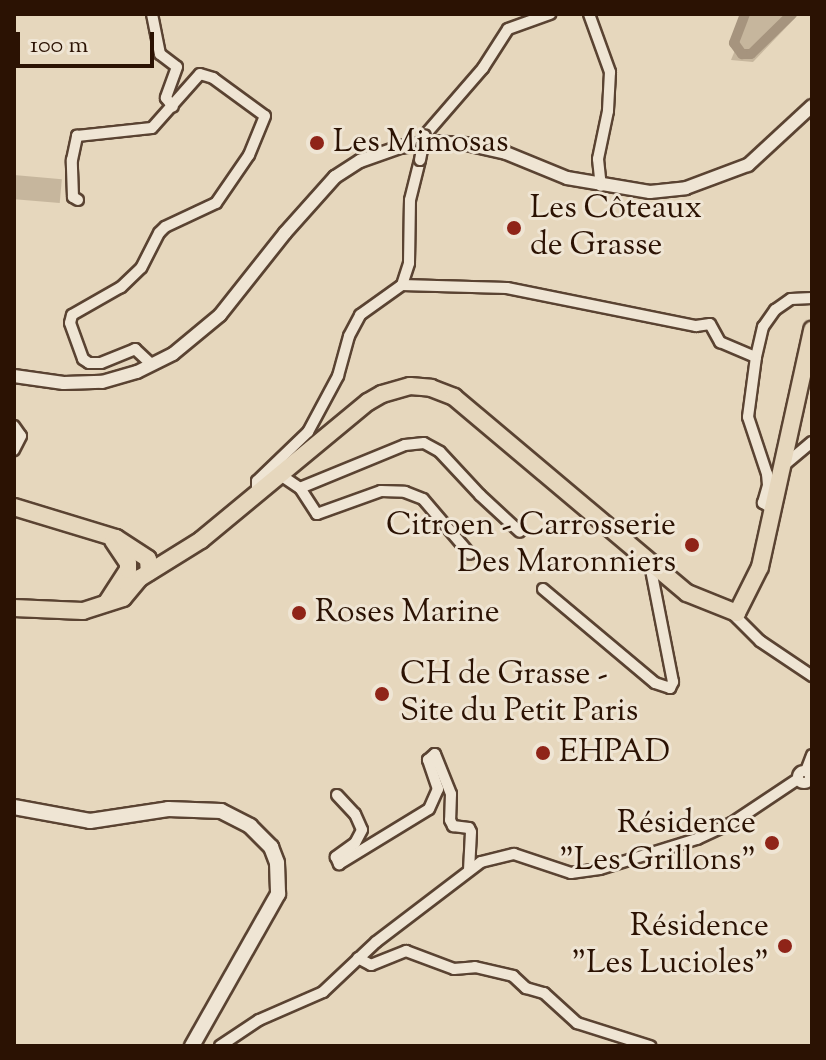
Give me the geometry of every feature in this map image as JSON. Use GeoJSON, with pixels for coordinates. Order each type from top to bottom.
{"type":"FeatureCollection","features":[{"type":"Feature","properties":{"kind":"main road"},"geometry":{"type":"LineString","coordinates":[[14,608],[83,611],[103,607],[138,566],[189,549],[382,394],[410,386],[431,388],[463,404],[687,593],[709,603],[737,606],[760,567],[812,330]]}},
{"type":"Feature","properties":{"kind":"main road"},"geometry":{"type":"LineString","coordinates":[[14,507],[102,533],[138,566]]}},
{"type":"Feature","properties":{"kind":"main road"},"geometry":{"type":"LineString","coordinates":[[14,807],[90,821],[168,809],[221,811],[250,826],[271,847],[277,863],[278,894],[192,1046]]}},
{"type":"Feature","properties":{"kind":"street"},"geometry":{"type":"LineString","coordinates":[[152,14],[159,36],[160,54],[177,67],[166,98],[173,107]]}},
{"type":"Feature","properties":{"kind":"street"},"geometry":{"type":"LineString","coordinates":[[257,493],[257,481],[308,432],[338,376],[349,336],[360,315],[402,285],[409,263],[410,200],[425,135],[483,68],[508,29],[550,14]]}},
{"type":"Feature","properties":{"kind":"street"},"geometry":{"type":"LineString","coordinates":[[589,14],[610,72],[608,111],[598,159],[601,186]]}},
{"type":"Feature","properties":{"kind":"street"},"geometry":{"type":"LineString","coordinates":[[78,200],[73,197],[72,160],[77,136],[152,128],[193,80],[206,74],[261,111],[264,125],[249,155],[216,203],[165,227],[141,268],[121,287],[72,315],[83,359],[89,363],[101,363],[135,349],[152,365]]}},
{"type":"Feature","properties":{"kind":"street"},"geometry":{"type":"LineString","coordinates":[[14,376],[54,383],[102,382],[152,365],[205,330],[308,204],[335,177],[360,161],[400,147],[430,142],[466,144],[506,153],[567,178],[650,192],[686,188],[727,175],[764,154],[812,106]]}},
{"type":"Feature","properties":{"kind":"street"},"geometry":{"type":"LineString","coordinates":[[402,285],[507,288],[641,312],[696,326],[710,324],[720,342],[756,357]]}},
{"type":"Feature","properties":{"kind":"street"},"geometry":{"type":"LineString","coordinates":[[773,509],[763,503],[768,485],[767,474],[748,417],[756,357],[763,327],[775,310],[791,299],[812,298]]}},
{"type":"Feature","properties":{"kind":"street"},"geometry":{"type":"LineString","coordinates":[[14,426],[21,436],[14,450]]}},
{"type":"Feature","properties":{"kind":"street"},"geometry":{"type":"LineString","coordinates":[[782,467],[812,442]]}},
{"type":"Feature","properties":{"kind":"street"},"geometry":{"type":"LineString","coordinates":[[300,488],[405,445],[424,443],[440,452],[520,532]]}},
{"type":"Feature","properties":{"kind":"street"},"geometry":{"type":"LineString","coordinates":[[279,474],[300,488],[317,514],[381,491],[405,492],[423,499],[470,554]]}},
{"type":"Feature","properties":{"kind":"street"},"geometry":{"type":"LineString","coordinates":[[543,589],[655,683],[670,688],[673,682],[649,560]]}},
{"type":"Feature","properties":{"kind":"street"},"geometry":{"type":"LineString","coordinates":[[737,606],[812,676]]}},
{"type":"Feature","properties":{"kind":"street"},"geometry":{"type":"LineString","coordinates":[[337,795],[355,814],[362,830],[355,843],[336,857],[339,864],[429,809],[438,789],[428,760],[435,754],[451,794],[450,820],[453,826],[469,828],[471,832],[469,870]]}},
{"type":"Feature","properties":{"kind":"street"},"geometry":{"type":"LineString","coordinates":[[220,1046],[259,1020],[323,992],[358,958],[469,870],[502,854],[536,860],[571,873],[600,869],[697,839],[806,781],[812,755]]}},
{"type":"Feature","properties":{"kind":"street"},"geometry":{"type":"LineString","coordinates":[[358,958],[371,965],[406,951],[454,969],[475,967],[513,976],[526,988],[544,993],[577,1023],[650,1046]]}},
{"type":"Feature","properties":{"kind":"shaded area"},"geometry":{"type":"Polygon","coordinates":[[[750,14],[799,14],[753,62],[731,60],[750,14]]]}},
{"type":"Feature","properties":{"kind":"shaded area"},"geometry":{"type":"Polygon","coordinates":[[[14,175],[62,179],[60,203],[14,199],[14,175]]]}},
{"type":"Feature","properties":{"kind":"waterway"},"geometry":{"type":"LineString","coordinates":[[745,14],[734,43],[742,54],[751,54],[792,14]]}},
{"type":"Feature","properties":{"kind":"place","name":"Les Mimosas"},"geometry":{"type":"Point","coordinates":[317,143]}},
{"type":"Feature","properties":{"kind":"place","name":"Les Côteaux de Grasse"},"geometry":{"type":"Point","coordinates":[514,228]}},
{"type":"Feature","properties":{"kind":"place","name":"Citroen - Carrosserie Des Maronniers"},"geometry":{"type":"Point","coordinates":[692,545]}},
{"type":"Feature","properties":{"kind":"place","name":"Roses Marine"},"geometry":{"type":"Point","coordinates":[299,613]}},
{"type":"Feature","properties":{"kind":"place","name":"CH de Grasse - Site du Petit Paris"},"geometry":{"type":"Point","coordinates":[382,694]}},
{"type":"Feature","properties":{"kind":"place","name":"EHPAD"},"geometry":{"type":"Point","coordinates":[543,753]}},
{"type":"Feature","properties":{"kind":"place","name":"Résidence \"Les Grillons\""},"geometry":{"type":"Point","coordinates":[772,843]}},
{"type":"Feature","properties":{"kind":"place","name":"Résidence \"Les Lucioles\""},"geometry":{"type":"Point","coordinates":[785,946]}}]}
